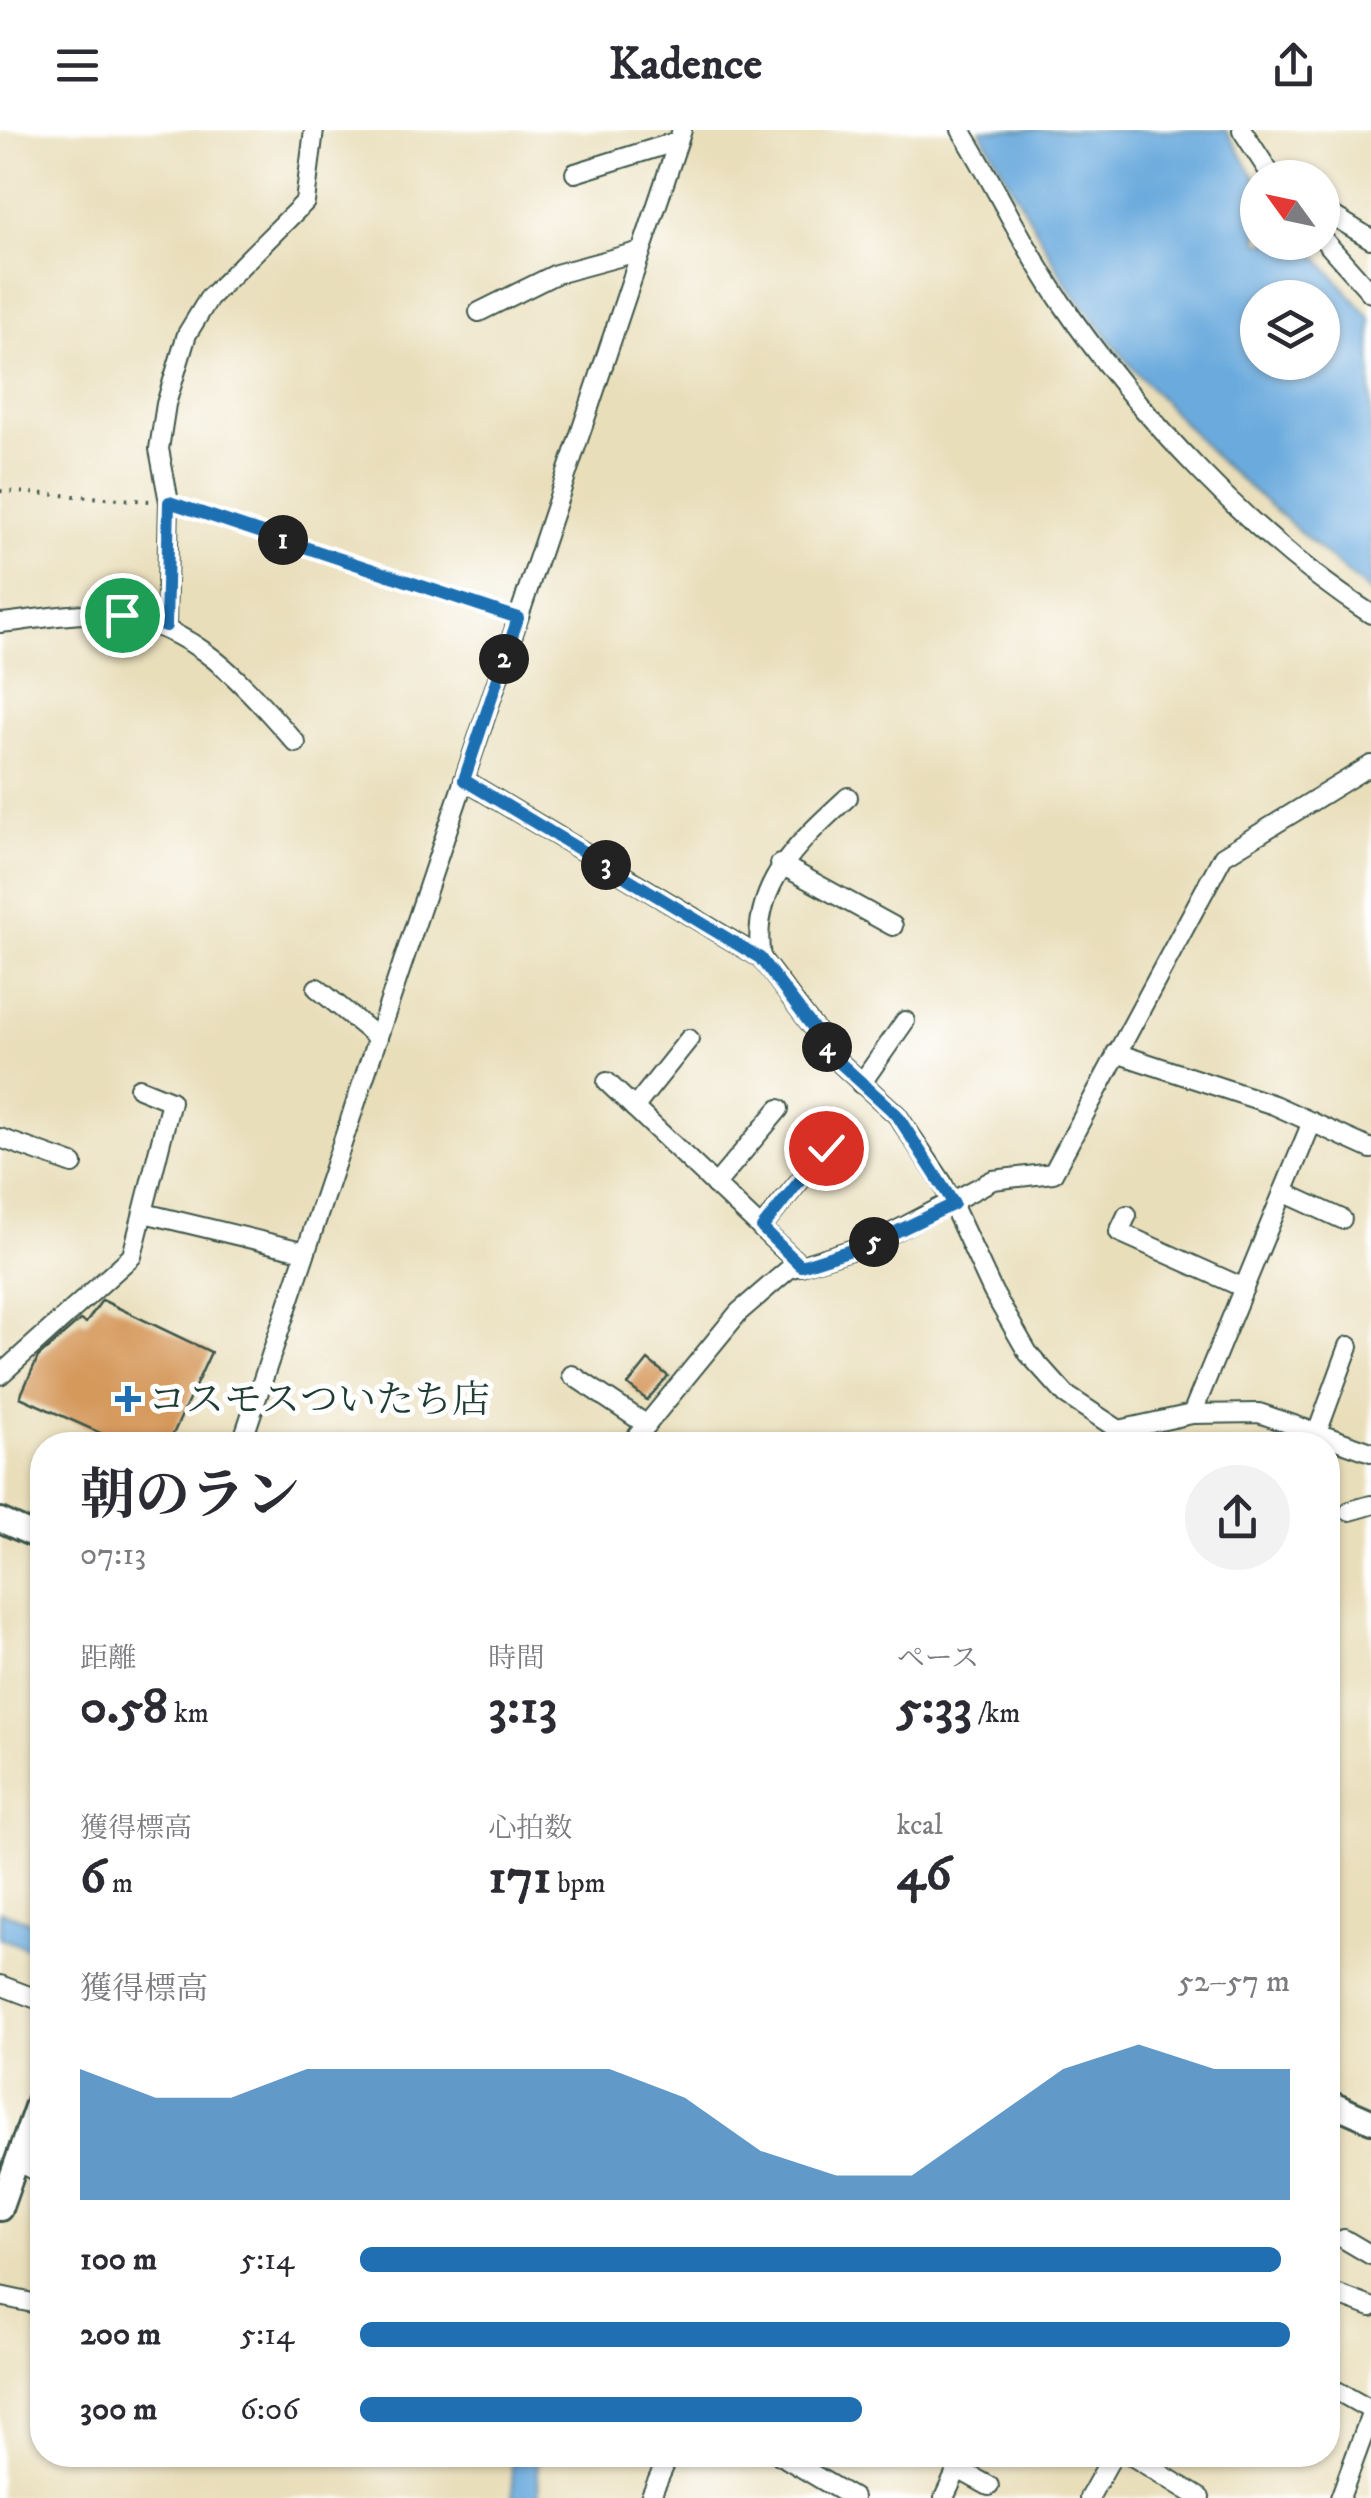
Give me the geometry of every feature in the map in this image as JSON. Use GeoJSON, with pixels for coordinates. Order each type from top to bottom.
{"type":"FeatureCollection","features":[{"type":"Feature","properties":{"kind":"street"},"geometry":{"type":"LineString","coordinates":[[166,626],[169,502],[160,425],[187,334],[210,298],[305,202],[314,130]]}},
{"type":"Feature","properties":{"kind":"street"},"geometry":{"type":"LineString","coordinates":[[962,130],[998,202],[1062,304],[1113,370],[1262,532],[1310,575],[1371,614]]}},
{"type":"Feature","properties":{"kind":"street"},"geometry":{"type":"LineString","coordinates":[[1242,130],[1261,160]]}},
{"type":"Feature","properties":{"kind":"street"},"geometry":{"type":"LineString","coordinates":[[574,173],[680,136]]}},
{"type":"Feature","properties":{"kind":"street"},"geometry":{"type":"LineString","coordinates":[[245,1432],[680,136]]}},
{"type":"Feature","properties":{"kind":"street"},"geometry":{"type":"LineString","coordinates":[[1340,220],[1371,239]]}},
{"type":"Feature","properties":{"kind":"street"},"geometry":{"type":"LineString","coordinates":[[479,312],[556,274],[642,251]]}},
{"type":"Feature","properties":{"kind":"street"},"geometry":{"type":"LineString","coordinates":[[1340,258],[1371,292]]}},
{"type":"Feature","properties":{"kind":"street"},"geometry":{"type":"LineString","coordinates":[[0,623],[92,614],[166,626],[217,659],[296,743]]}},
{"type":"Feature","properties":{"kind":"street"},"geometry":{"type":"LineString","coordinates":[[641,1432],[739,1312],[789,1270],[873,1243],[954,1204],[992,1180],[1053,1173],[1223,856],[1371,766]]}},
{"type":"Feature","properties":{"kind":"street"},"geometry":{"type":"LineString","coordinates":[[464,780],[760,958],[822,1042],[897,1115],[954,1204],[993,1292],[1028,1353],[1066,1395],[1109,1432]]}},
{"type":"Feature","properties":{"kind":"street"},"geometry":{"type":"LineString","coordinates":[[760,958],[758,944],[768,892],[780,864],[848,797]]}},
{"type":"Feature","properties":{"kind":"street"},"geometry":{"type":"LineString","coordinates":[[780,864],[892,926]]}},
{"type":"Feature","properties":{"kind":"street"},"geometry":{"type":"LineString","coordinates":[[317,988],[378,1038]]}},
{"type":"Feature","properties":{"kind":"street"},"geometry":{"type":"LineString","coordinates":[[861,1084],[904,1020]]}},
{"type":"Feature","properties":{"kind":"street"},"geometry":{"type":"LineString","coordinates":[[634,1108],[689,1040]]}},
{"type":"Feature","properties":{"kind":"street"},"geometry":{"type":"LineString","coordinates":[[1116,1053],[1312,1122],[1371,1149]]}},
{"type":"Feature","properties":{"kind":"street"},"geometry":{"type":"LineString","coordinates":[[607,1082],[801,1266]]}},
{"type":"Feature","properties":{"kind":"street"},"geometry":{"type":"LineString","coordinates":[[0,1375],[120,1270],[138,1244],[171,1101],[139,1088]]}},
{"type":"Feature","properties":{"kind":"street"},"geometry":{"type":"LineString","coordinates":[[715,1185],[778,1109]]}},
{"type":"Feature","properties":{"kind":"street"},"geometry":{"type":"LineString","coordinates":[[1192,1414],[1312,1122]]}},
{"type":"Feature","properties":{"kind":"street"},"geometry":{"type":"LineString","coordinates":[[0,1138],[73,1164]]}},
{"type":"Feature","properties":{"kind":"street"},"geometry":{"type":"LineString","coordinates":[[762,1228],[826,1148]]}},
{"type":"Feature","properties":{"kind":"street"},"geometry":{"type":"LineString","coordinates":[[1283,1192],[1342,1219]]}},
{"type":"Feature","properties":{"kind":"street"},"geometry":{"type":"LineString","coordinates":[[144,1213],[306,1252]]}},
{"type":"Feature","properties":{"kind":"street"},"geometry":{"type":"LineString","coordinates":[[1127,1215],[1120,1232],[1244,1288]]}},
{"type":"Feature","properties":{"kind":"street"},"geometry":{"type":"LineString","coordinates":[[1316,1432],[1350,1346]]}},
{"type":"Feature","properties":{"kind":"street"},"geometry":{"type":"LineString","coordinates":[[572,1375],[647,1425]]}},
{"type":"Feature","properties":{"kind":"street"},"geometry":{"type":"LineString","coordinates":[[1135,1432],[1192,1414],[1259,1414],[1313,1432]]}},
{"type":"Feature","properties":{"kind":"street"},"geometry":{"type":"LineString","coordinates":[[1340,1441],[1371,1452]]}},
{"type":"Feature","properties":{"kind":"street"},"geometry":{"type":"LineString","coordinates":[[1350,1511],[1371,1505]]}},
{"type":"Feature","properties":{"kind":"street"},"geometry":{"type":"LineString","coordinates":[[0,1520],[30,1533]]}},
{"type":"Feature","properties":{"kind":"street"},"geometry":{"type":"LineString","coordinates":[[0,1985],[30,1996]]}},
{"type":"Feature","properties":{"kind":"street"},"geometry":{"type":"LineString","coordinates":[[1340,2107],[1371,2121]]}},
{"type":"Feature","properties":{"kind":"street"},"geometry":{"type":"LineString","coordinates":[[0,2209],[30,2124]]}},
{"type":"Feature","properties":{"kind":"street"},"geometry":{"type":"LineString","coordinates":[[17,2161],[30,2168]]}},
{"type":"Feature","properties":{"kind":"street"},"geometry":{"type":"LineString","coordinates":[[1344,2239],[1371,2254]]}},
{"type":"Feature","properties":{"kind":"street"},"geometry":{"type":"LineString","coordinates":[[1340,2295],[1371,2307]]}},
{"type":"Feature","properties":{"kind":"street"},"geometry":{"type":"LineString","coordinates":[[0,2296],[30,2302]]}},
{"type":"Feature","properties":{"kind":"street"},"geometry":{"type":"LineString","coordinates":[[1340,2393],[1371,2412],[1340,2498]]}},
{"type":"Feature","properties":{"kind":"street"},"geometry":{"type":"LineString","coordinates":[[650,2498],[664,2467]]}},
{"type":"Feature","properties":{"kind":"street"},"geometry":{"type":"LineString","coordinates":[[800,2467],[853,2498]]}},
{"type":"Feature","properties":{"kind":"street"},"geometry":{"type":"LineString","coordinates":[[944,2498],[959,2467]]}},
{"type":"Feature","properties":{"kind":"street"},"geometry":{"type":"LineString","coordinates":[[967,2467],[989,2486]]}},
{"type":"Feature","properties":{"kind":"street"},"geometry":{"type":"LineString","coordinates":[[1088,2498],[1107,2467]]}},
{"type":"Feature","properties":{"kind":"street"},"geometry":{"type":"LineString","coordinates":[[1149,2467],[1195,2497]]}},
{"type":"Feature","properties":{"kind":"path"},"geometry":{"type":"LineString","coordinates":[[0,490],[169,502],[518,618]]}},
{"type":"Feature","properties":{"kind":"water"},"geometry":{"type":"Polygon","coordinates":[[[980,130],[1226,130],[1244,160],[1240,160],[1240,260],[1320,260],[1337,280],[1240,280],[1240,380],[1340,380],[1340,283],[1371,319],[1371,594],[1220,462],[1135,371],[1070,290],[980,130]]]}},
{"type":"Feature","properties":{"kind":"water"},"geometry":{"type":"Polygon","coordinates":[[[0,1911],[30,1922],[30,1949],[0,1938],[0,1911]]]}},
{"type":"Feature","properties":{"kind":"water"},"geometry":{"type":"Polygon","coordinates":[[[512,2467],[538,2467],[539,2498],[513,2498],[512,2467]]]}},
{"type":"Feature","properties":{"kind":"building"},"geometry":{"type":"Polygon","coordinates":[[[102,1300],[211,1352],[174,1432],[98,1432],[20,1397],[38,1357],[80,1320],[86,1323],[102,1300]]]}},
{"type":"Feature","properties":{"kind":"building"},"geometry":{"type":"Polygon","coordinates":[[[648,1360],[668,1376],[647,1400],[628,1385],[648,1360]]]}},
{"type":"Feature","properties":{"kind":"place","name":"コスモスついたち店"},"geometry":{"type":"Point","coordinates":[128,1399]}},
{"type":"Feature","properties":{"kind":"route"},"geometry":{"type":"LineString","coordinates":[[122,615],[153,626],[166,626],[169,502],[518,618],[464,780],[760,958],[853,1078],[897,1115],[954,1204],[873,1243],[801,1266],[762,1228],[826,1148]]}}]}
